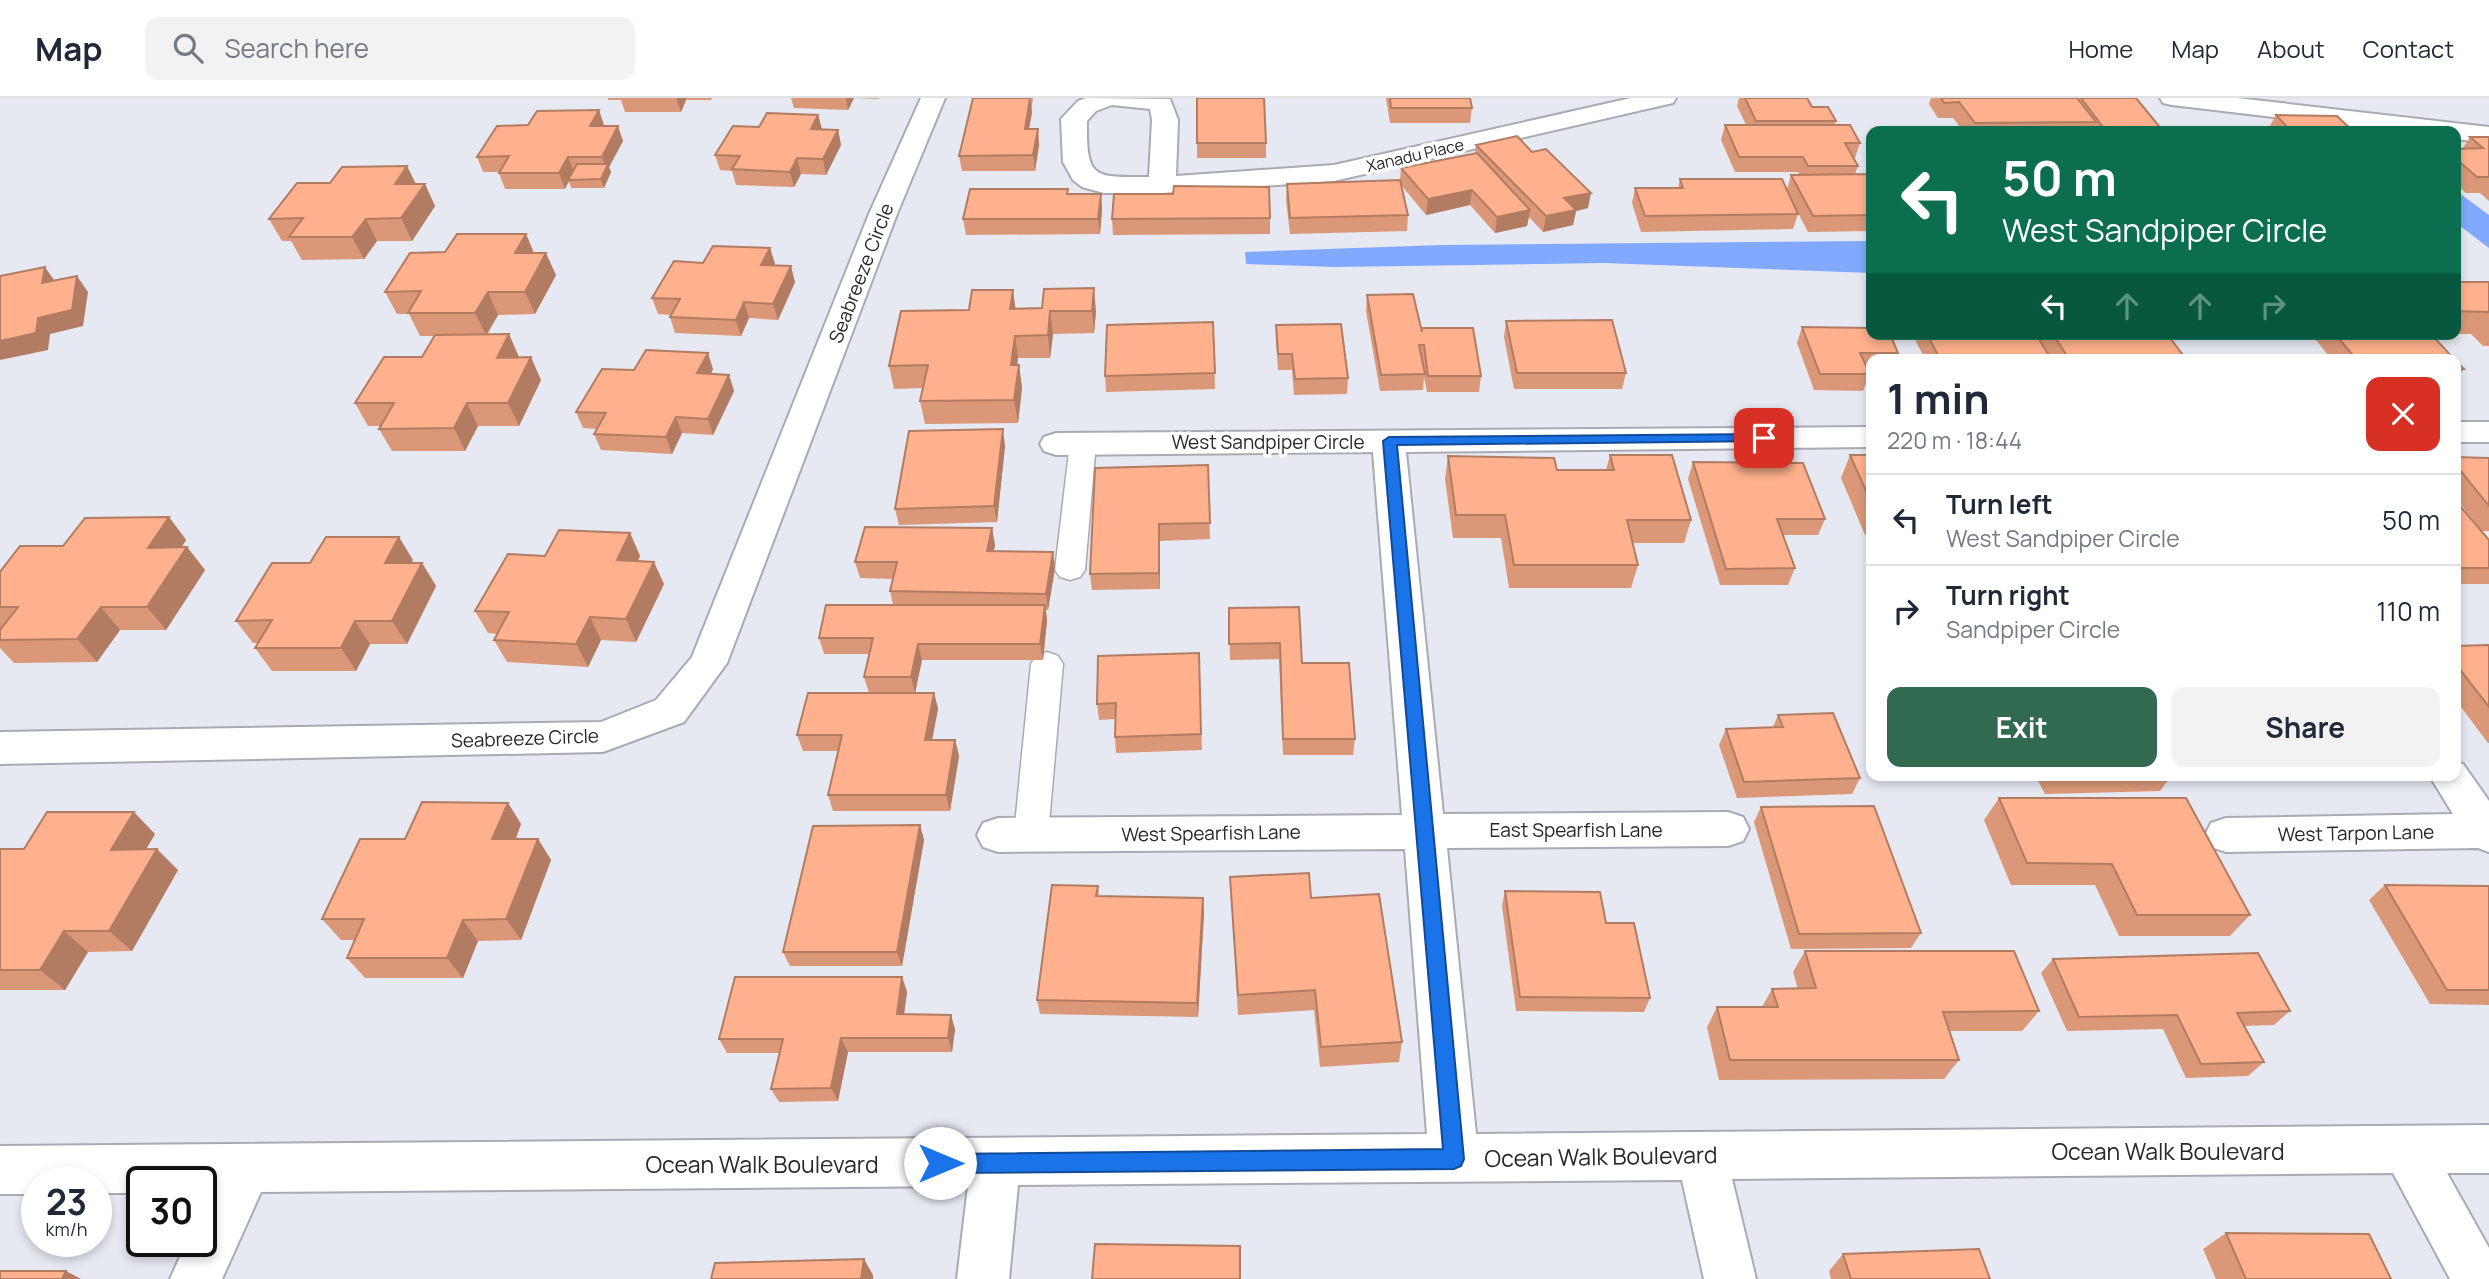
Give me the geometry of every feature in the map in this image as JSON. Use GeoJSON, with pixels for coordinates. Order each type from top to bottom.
{"type":"FeatureCollection","features":[{"type":"Feature","properties":{"kind":"street","name":"Seabreeze Circle"},"geometry":{"type":"LineString","coordinates":[[0,748],[603,737],[670,711],[708,663],[883,214],[933,98]]}},
{"type":"Feature","properties":{"kind":"street","name":"Xanadu Place"},"geometry":{"type":"LineString","coordinates":[[1162,185],[1334,173],[1664,98]]}},
{"type":"Feature","properties":{"kind":"street"},"geometry":{"type":"LineString","coordinates":[[2172,98],[2412,126]]}},
{"type":"Feature","properties":{"kind":"street"},"geometry":{"type":"LineString","coordinates":[[2461,132],[2489,135]]}},
{"type":"Feature","properties":{"kind":"street"},"geometry":{"type":"LineString","coordinates":[[2461,432],[2489,432]]}},
{"type":"Feature","properties":{"kind":"street"},"geometry":{"type":"LineString","coordinates":[[1389,441],[1866,437]]}},
{"type":"Feature","properties":{"kind":"street","name":"West Sandpiper Circle"},"geometry":{"type":"LineString","coordinates":[[1070,443],[1389,441],[1454,1159]]}},
{"type":"Feature","properties":{"kind":"street"},"geometry":{"type":"LineString","coordinates":[[2453,781],[2488,832]]}},
{"type":"Feature","properties":{"kind":"street","name":"East Spearfish Lane"},"geometry":{"type":"LineString","coordinates":[[1425,830],[1728,829]]}},
{"type":"Feature","properties":{"kind":"street","name":"West Spearfish Lane"},"geometry":{"type":"LineString","coordinates":[[1014,835],[1425,830]]}},
{"type":"Feature","properties":{"kind":"street","name":"West Tarpon Lane"},"geometry":{"type":"LineString","coordinates":[[2226,835],[2488,832]]}},
{"type":"Feature","properties":{"kind":"street","name":"Ocean Walk Boulevard"},"geometry":{"type":"LineString","coordinates":[[0,1170],[2489,1149]]}},
{"type":"Feature","properties":{"kind":"street"},"geometry":{"type":"LineString","coordinates":[[2407,1150],[2479,1279]]}},
{"type":"Feature","properties":{"kind":"street"},"geometry":{"type":"LineString","coordinates":[[1702,1156],[1730,1279]]}},
{"type":"Feature","properties":{"kind":"street"},"geometry":{"type":"LineString","coordinates":[[982,1279],[995,1163]]}},
{"type":"Feature","properties":{"kind":"street"},"geometry":{"type":"LineString","coordinates":[[196,1279],[246,1168]]}},
{"type":"Feature","properties":{"kind":"lane"},"geometry":{"type":"LineString","coordinates":[[1070,443],[1070,570]]}},
{"type":"Feature","properties":{"kind":"lane"},"geometry":{"type":"LineString","coordinates":[[1014,835],[1047,664]]}},
{"type":"Feature","properties":{"kind":"water"},"geometry":{"type":"Polygon","coordinates":[[[2461,194],[2489,215],[2489,248],[2461,227],[2461,194]]]}},
{"type":"Feature","properties":{"kind":"water"},"geometry":{"type":"Polygon","coordinates":[[[1866,241],[1866,273],[1604,263],[1335,267],[1246,264],[1245,252],[1441,245],[1866,241]]]}},
{"type":"Feature","properties":{"kind":"building"},"geometry":{"type":"Polygon","coordinates":[[[973,98],[1030,98],[1025,129],[1038,129],[1033,155],[959,156],[973,98]]]}},
{"type":"Feature","properties":{"kind":"building"},"geometry":{"type":"Polygon","coordinates":[[[1197,98],[1264,98],[1266,143],[1197,143],[1197,98]]]}},
{"type":"Feature","properties":{"kind":"building"},"geometry":{"type":"Polygon","coordinates":[[[1390,98],[1470,98],[1472,108],[1391,108],[1390,98]]]}},
{"type":"Feature","properties":{"kind":"building"},"geometry":{"type":"Polygon","coordinates":[[[1745,98],[1807,98],[1812,107],[1828,107],[1836,121],[1756,121],[1745,98]]]}},
{"type":"Feature","properties":{"kind":"building"},"geometry":{"type":"Polygon","coordinates":[[[1941,98],[2077,98],[2096,122],[1975,123],[1959,102],[1944,103],[1941,98]]]}},
{"type":"Feature","properties":{"kind":"building"},"geometry":{"type":"Polygon","coordinates":[[[2081,98],[2136,98],[2159,126],[2102,126],[2081,98]]]}},
{"type":"Feature","properties":{"kind":"building"},"geometry":{"type":"Polygon","coordinates":[[[599,110],[590,126],[618,126],[602,157],[568,157],[559,173],[499,173],[509,156],[477,157],[497,126],[528,125],[537,111],[599,110]]]}},
{"type":"Feature","properties":{"kind":"building"},"geometry":{"type":"Polygon","coordinates":[[[767,113],[818,115],[811,129],[838,130],[823,159],[797,158],[790,172],[732,169],[740,156],[715,155],[733,126],[759,127],[767,113]]]}},
{"type":"Feature","properties":{"kind":"building"},"geometry":{"type":"Polygon","coordinates":[[[2276,115],[2337,116],[2348,126],[2286,126],[2276,115]]]}},
{"type":"Feature","properties":{"kind":"building"},"geometry":{"type":"Polygon","coordinates":[[[1725,125],[1850,125],[1860,143],[1845,143],[1858,166],[1808,166],[1803,157],[1739,157],[1725,125]]]}},
{"type":"Feature","properties":{"kind":"building"},"geometry":{"type":"Polygon","coordinates":[[[1517,136],[1532,152],[1546,149],[1591,193],[1564,198],[1576,210],[1546,216],[1476,145],[1517,136]]]}},
{"type":"Feature","properties":{"kind":"building"},"geometry":{"type":"Polygon","coordinates":[[[2470,137],[2489,137],[2489,177],[2477,177],[2461,163],[2461,149],[2483,148],[2470,137]]]}},
{"type":"Feature","properties":{"kind":"building"},"geometry":{"type":"Polygon","coordinates":[[[1477,153],[1530,210],[1497,217],[1472,190],[1428,199],[1401,168],[1477,153]]]}},
{"type":"Feature","properties":{"kind":"building"},"geometry":{"type":"Polygon","coordinates":[[[577,164],[608,164],[601,179],[568,180],[577,164]]]}},
{"type":"Feature","properties":{"kind":"building"},"geometry":{"type":"Polygon","coordinates":[[[407,166],[395,184],[425,184],[401,218],[366,219],[352,237],[289,237],[303,218],[269,219],[297,183],[330,183],[342,167],[407,166]]]}},
{"type":"Feature","properties":{"kind":"building"},"geometry":{"type":"Polygon","coordinates":[[[1866,174],[1866,215],[1813,216],[1791,175],[1866,174]]]}},
{"type":"Feature","properties":{"kind":"building"},"geometry":{"type":"Polygon","coordinates":[[[1680,179],[1782,179],[1798,214],[1645,216],[1635,188],[1683,188],[1680,179]]]}},
{"type":"Feature","properties":{"kind":"building"},"geometry":{"type":"Polygon","coordinates":[[[1400,180],[1408,215],[1290,218],[1287,184],[1400,180]]]}},
{"type":"Feature","properties":{"kind":"building"},"geometry":{"type":"Polygon","coordinates":[[[1174,186],[1269,187],[1270,218],[1112,219],[1114,194],[1173,194],[1174,186]]]}},
{"type":"Feature","properties":{"kind":"building"},"geometry":{"type":"Polygon","coordinates":[[[970,189],[1068,189],[1067,194],[1101,194],[1098,219],[963,219],[970,189]]]}},
{"type":"Feature","properties":{"kind":"building"},"geometry":{"type":"Polygon","coordinates":[[[457,234],[526,234],[515,253],[546,253],[525,292],[488,292],[475,313],[408,313],[421,291],[385,292],[410,253],[445,252],[457,234]]]}},
{"type":"Feature","properties":{"kind":"building"},"geometry":{"type":"Polygon","coordinates":[[[713,246],[770,248],[761,265],[791,266],[773,304],[744,302],[736,320],[670,317],[680,299],[652,298],[674,261],[703,263],[713,246]]]}},
{"type":"Feature","properties":{"kind":"building"},"geometry":{"type":"Polygon","coordinates":[[[45,267],[42,283],[77,276],[72,310],[38,318],[36,333],[0,341],[0,276],[45,267]]]}},
{"type":"Feature","properties":{"kind":"building"},"geometry":{"type":"Polygon","coordinates":[[[2461,282],[2489,282],[2489,312],[2461,311],[2461,282]]]}},
{"type":"Feature","properties":{"kind":"building"},"geometry":{"type":"Polygon","coordinates":[[[1094,288],[1092,311],[1050,311],[1048,335],[1015,336],[1011,365],[1019,365],[1014,400],[920,401],[928,365],[889,366],[901,311],[969,310],[972,290],[1013,290],[1010,309],[1042,308],[1044,289],[1094,288]]]}},
{"type":"Feature","properties":{"kind":"building"},"geometry":{"type":"Polygon","coordinates":[[[1413,294],[1422,332],[1422,328],[1473,328],[1481,376],[1428,376],[1424,345],[1419,345],[1425,374],[1381,375],[1367,295],[1413,294]]]}},
{"type":"Feature","properties":{"kind":"building"},"geometry":{"type":"Polygon","coordinates":[[[1612,320],[1626,373],[1517,373],[1506,321],[1612,320]]]}},
{"type":"Feature","properties":{"kind":"building"},"geometry":{"type":"Polygon","coordinates":[[[1213,322],[1215,373],[1105,376],[1107,325],[1213,322]]]}},
{"type":"Feature","properties":{"kind":"building"},"geometry":{"type":"Polygon","coordinates":[[[1341,324],[1348,378],[1295,379],[1292,354],[1278,354],[1276,325],[1341,324]]]}},
{"type":"Feature","properties":{"kind":"building"},"geometry":{"type":"Polygon","coordinates":[[[1802,327],[1866,328],[1866,340],[1893,340],[1898,353],[1860,353],[1866,366],[1866,374],[1820,374],[1802,327]]]}},
{"type":"Feature","properties":{"kind":"building"},"geometry":{"type":"Polygon","coordinates":[[[509,334],[497,358],[531,357],[508,403],[467,403],[454,428],[379,429],[394,403],[355,403],[384,357],[422,357],[435,335],[509,334]]]}},
{"type":"Feature","properties":{"kind":"building"},"geometry":{"type":"Polygon","coordinates":[[[1930,340],[2040,340],[2048,354],[1937,354],[1930,340]]]}},
{"type":"Feature","properties":{"kind":"building"},"geometry":{"type":"Polygon","coordinates":[[[2057,340],[2172,340],[2182,354],[2066,354],[2057,340]]]}},
{"type":"Feature","properties":{"kind":"building"},"geometry":{"type":"Polygon","coordinates":[[[2340,340],[2437,340],[2449,354],[2352,354],[2340,340]]]}},
{"type":"Feature","properties":{"kind":"building"},"geometry":{"type":"Polygon","coordinates":[[[646,350],[708,353],[697,373],[729,375],[708,419],[676,417],[666,437],[594,434],[606,413],[576,412],[602,369],[634,370],[646,350]]]}},
{"type":"Feature","properties":{"kind":"building"},"geometry":{"type":"Polygon","coordinates":[[[1003,429],[994,506],[895,509],[909,431],[1003,429]]]}},
{"type":"Feature","properties":{"kind":"building"},"geometry":{"type":"Polygon","coordinates":[[[1610,455],[1672,455],[1691,520],[1627,520],[1638,565],[1514,565],[1505,515],[1456,515],[1448,456],[1554,458],[1557,470],[1614,470],[1610,455]]]}},
{"type":"Feature","properties":{"kind":"building"},"geometry":{"type":"Polygon","coordinates":[[[1850,455],[1866,455],[1866,491],[1850,455]]]}},
{"type":"Feature","properties":{"kind":"building"},"geometry":{"type":"Polygon","coordinates":[[[2461,457],[2489,458],[2489,506],[2461,471],[2461,457]]]}},
{"type":"Feature","properties":{"kind":"building"},"geometry":{"type":"Polygon","coordinates":[[[1693,462],[1803,463],[1825,519],[1777,519],[1795,568],[1726,569],[1693,462]]]}},
{"type":"Feature","properties":{"kind":"building"},"geometry":{"type":"Polygon","coordinates":[[[1208,465],[1210,523],[1159,524],[1159,573],[1090,574],[1095,468],[1208,465]]]}},
{"type":"Feature","properties":{"kind":"building"},"geometry":{"type":"Polygon","coordinates":[[[2461,507],[2489,540],[2489,568],[2461,568],[2461,507]]]}},
{"type":"Feature","properties":{"kind":"building"},"geometry":{"type":"Polygon","coordinates":[[[169,517],[148,548],[187,547],[147,607],[101,607],[77,639],[0,640],[0,630],[18,607],[0,607],[0,572],[20,546],[63,546],[85,518],[169,517]]]}},
{"type":"Feature","properties":{"kind":"building"},"geometry":{"type":"Polygon","coordinates":[[[865,527],[992,528],[987,551],[1053,552],[1046,594],[890,591],[897,562],[855,562],[865,527]]]}},
{"type":"Feature","properties":{"kind":"building"},"geometry":{"type":"Polygon","coordinates":[[[559,530],[630,533],[617,560],[654,562],[626,619],[590,617],[576,644],[494,640],[509,612],[475,611],[508,554],[545,556],[559,530]]]}},
{"type":"Feature","properties":{"kind":"building"},"geometry":{"type":"Polygon","coordinates":[[[326,537],[399,537],[385,563],[422,563],[392,621],[355,621],[341,648],[255,648],[272,620],[236,621],[272,563],[310,563],[326,537]]]}},
{"type":"Feature","properties":{"kind":"building"},"geometry":{"type":"Polygon","coordinates":[[[826,605],[1045,605],[1040,644],[918,644],[911,677],[864,677],[873,638],[819,638],[826,605]]]}},
{"type":"Feature","properties":{"kind":"building"},"geometry":{"type":"Polygon","coordinates":[[[1299,607],[1302,663],[1349,663],[1355,739],[1283,739],[1280,643],[1229,644],[1229,608],[1299,607]]]}},
{"type":"Feature","properties":{"kind":"building"},"geometry":{"type":"Polygon","coordinates":[[[2489,645],[2489,707],[2461,671],[2461,646],[2489,645]]]}},
{"type":"Feature","properties":{"kind":"building"},"geometry":{"type":"Polygon","coordinates":[[[1199,653],[1201,734],[1115,737],[1116,703],[1097,704],[1098,656],[1199,653]]]}},
{"type":"Feature","properties":{"kind":"building"},"geometry":{"type":"Polygon","coordinates":[[[808,693],[934,693],[925,740],[955,740],[946,795],[828,795],[842,735],[797,735],[808,693]]]}},
{"type":"Feature","properties":{"kind":"building"},"geometry":{"type":"Polygon","coordinates":[[[1833,713],[1860,778],[1744,782],[1726,729],[1783,727],[1778,715],[1833,713]]]}},
{"type":"Feature","properties":{"kind":"building"},"geometry":{"type":"Polygon","coordinates":[[[1999,798],[2186,798],[2250,915],[2137,915],[2112,864],[2027,863],[1999,798]]]}},
{"type":"Feature","properties":{"kind":"building"},"geometry":{"type":"Polygon","coordinates":[[[422,802],[508,803],[492,839],[538,839],[506,919],[463,920],[447,958],[347,958],[364,919],[322,919],[360,839],[405,839],[422,802]]]}},
{"type":"Feature","properties":{"kind":"building"},"geometry":{"type":"Polygon","coordinates":[[[1874,806],[1921,933],[1799,934],[1761,807],[1874,806]]]}},
{"type":"Feature","properties":{"kind":"building"},"geometry":{"type":"Polygon","coordinates":[[[47,812],[134,812],[111,850],[157,849],[109,931],[64,931],[40,970],[0,970],[0,849],[24,849],[47,812]]]}},
{"type":"Feature","properties":{"kind":"building"},"geometry":{"type":"Polygon","coordinates":[[[920,825],[897,952],[783,952],[813,826],[920,825]]]}},
{"type":"Feature","properties":{"kind":"building"},"geometry":{"type":"Polygon","coordinates":[[[1309,873],[1311,898],[1379,894],[1402,1042],[1321,1047],[1315,990],[1238,995],[1230,877],[1309,873]]]}},
{"type":"Feature","properties":{"kind":"building"},"geometry":{"type":"Polygon","coordinates":[[[1052,885],[1098,886],[1096,896],[1203,898],[1197,1003],[1037,1000],[1052,885]]]}},
{"type":"Feature","properties":{"kind":"building"},"geometry":{"type":"Polygon","coordinates":[[[2385,885],[2489,886],[2489,990],[2447,990],[2385,885]]]}},
{"type":"Feature","properties":{"kind":"building"},"geometry":{"type":"Polygon","coordinates":[[[1505,891],[1600,892],[1606,923],[1634,923],[1650,998],[1520,997],[1505,891]]]}},
{"type":"Feature","properties":{"kind":"building"},"geometry":{"type":"Polygon","coordinates":[[[1805,951],[2014,951],[2039,1011],[1943,1012],[1959,1060],[1730,1060],[1717,1007],[1778,1007],[1772,989],[1816,988],[1805,951]]]}},
{"type":"Feature","properties":{"kind":"building"},"geometry":{"type":"Polygon","coordinates":[[[2258,953],[2290,1011],[2237,1013],[2264,1062],[2201,1064],[2177,1015],[2079,1017],[2053,959],[2258,953]]]}},
{"type":"Feature","properties":{"kind":"building"},"geometry":{"type":"Polygon","coordinates":[[[735,977],[902,977],[897,1014],[951,1015],[948,1038],[841,1038],[831,1088],[771,1089],[783,1039],[719,1039],[735,977]]]}},
{"type":"Feature","properties":{"kind":"building"},"geometry":{"type":"Polygon","coordinates":[[[2226,1233],[2369,1234],[2391,1279],[2246,1279],[2226,1233]]]}},
{"type":"Feature","properties":{"kind":"building"},"geometry":{"type":"Polygon","coordinates":[[[1095,1244],[1240,1246],[1240,1279],[1092,1279],[1095,1244]]]}},
{"type":"Feature","properties":{"kind":"building"},"geometry":{"type":"Polygon","coordinates":[[[1979,1249],[1990,1279],[1851,1279],[1843,1254],[1979,1249]]]}},
{"type":"Feature","properties":{"kind":"building"},"geometry":{"type":"Polygon","coordinates":[[[864,1259],[861,1279],[711,1279],[715,1263],[864,1259]]]}},
{"type":"Feature","properties":{"kind":"building"},"geometry":{"type":"Polygon","coordinates":[[[0,1271],[66,1271],[62,1279],[0,1279],[0,1271]]]}},
{"type":"Feature","properties":{"kind":"route"},"geometry":{"type":"LineString","coordinates":[[940,1163],[1454,1159],[1389,441],[1764,438]]}}]}
